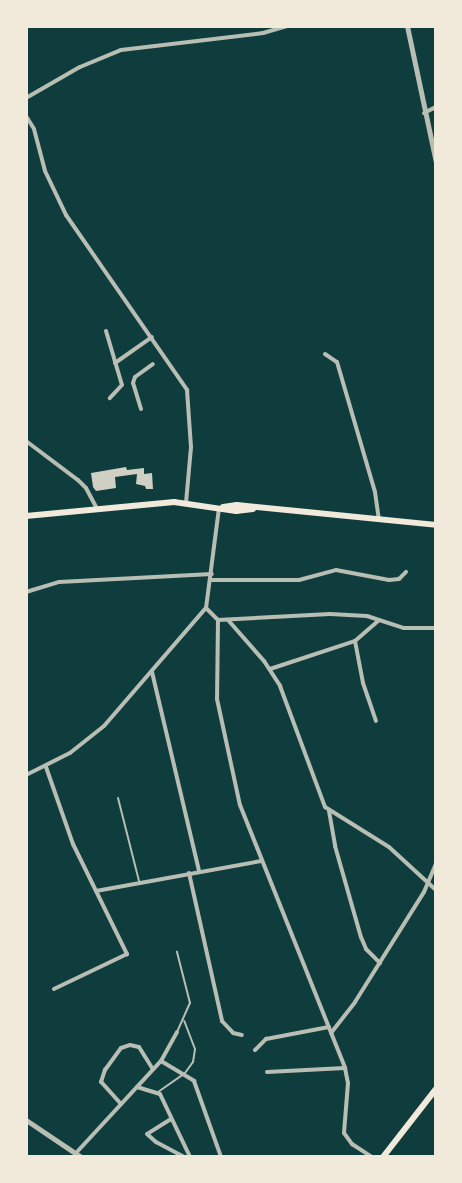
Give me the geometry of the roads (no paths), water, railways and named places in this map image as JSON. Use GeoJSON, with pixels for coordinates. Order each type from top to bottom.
{"type":"FeatureCollection","features":[{"type":"Feature","properties":{"kind":"main road"},"geometry":{"type":"LineString","coordinates":[[26,516],[186,503],[220,507],[236,505],[253,509],[436,525]]}},
{"type":"Feature","properties":{"kind":"main road"},"geometry":{"type":"LineString","coordinates":[[383,1157],[436,1089]]}},
{"type":"Feature","properties":{"kind":"street"},"geometry":{"type":"LineString","coordinates":[[26,98],[80,67],[121,50],[263,34],[287,26]]}},
{"type":"Feature","properties":{"kind":"street"},"geometry":{"type":"LineString","coordinates":[[406,26],[436,163]]}},
{"type":"Feature","properties":{"kind":"street"},"geometry":{"type":"LineString","coordinates":[[424,113],[436,107]]}},
{"type":"Feature","properties":{"kind":"street"},"geometry":{"type":"LineString","coordinates":[[26,116],[34,129],[45,171],[59,203],[152,338],[189,396],[191,447],[186,503]]}},
{"type":"Feature","properties":{"kind":"street"},"geometry":{"type":"LineString","coordinates":[[106,330],[122,385],[110,398]]}},
{"type":"Feature","properties":{"kind":"street"},"geometry":{"type":"LineString","coordinates":[[115,362],[152,338]]}},
{"type":"Feature","properties":{"kind":"street"},"geometry":{"type":"LineString","coordinates":[[325,354],[337,362],[375,493],[379,520]]}},
{"type":"Feature","properties":{"kind":"street"},"geometry":{"type":"LineString","coordinates":[[26,359],[26,378]]}},
{"type":"Feature","properties":{"kind":"street"},"geometry":{"type":"LineString","coordinates":[[141,409],[133,382],[135,377],[152,364]]}},
{"type":"Feature","properties":{"kind":"street"},"geometry":{"type":"LineString","coordinates":[[26,441],[78,480],[86,488],[97,509]]}},
{"type":"Feature","properties":{"kind":"street"},"geometry":{"type":"LineString","coordinates":[[26,775],[46,767],[97,732],[152,672],[206,608],[220,507]]}},
{"type":"Feature","properties":{"kind":"street"},"geometry":{"type":"LineString","coordinates":[[211,580],[300,580],[336,570],[389,580],[399,579],[406,572]]}},
{"type":"Feature","properties":{"kind":"street"},"geometry":{"type":"LineString","coordinates":[[26,592],[59,582],[212,574]]}},
{"type":"Feature","properties":{"kind":"street"},"geometry":{"type":"LineString","coordinates":[[206,608],[218,620],[330,614],[378,620],[404,628],[436,628]]}},
{"type":"Feature","properties":{"kind":"street"},"geometry":{"type":"LineString","coordinates":[[218,620],[217,699],[240,805],[345,1068],[348,1083],[344,1133],[352,1144],[372,1157]]}},
{"type":"Feature","properties":{"kind":"street"},"geometry":{"type":"LineString","coordinates":[[228,620],[270,669],[283,693],[329,811],[335,846],[361,937],[366,949],[380,963]]}},
{"type":"Feature","properties":{"kind":"street"},"geometry":{"type":"LineString","coordinates":[[270,669],[355,640],[378,620]]}},
{"type":"Feature","properties":{"kind":"street"},"geometry":{"type":"LineString","coordinates":[[355,640],[363,682],[376,721]]}},
{"type":"Feature","properties":{"kind":"street"},"geometry":{"type":"LineString","coordinates":[[152,672],[199,871]]}},
{"type":"Feature","properties":{"kind":"street"},"geometry":{"type":"LineString","coordinates":[[46,767],[71,839],[127,954],[54,989]]}},
{"type":"Feature","properties":{"kind":"street"},"geometry":{"type":"LineString","coordinates":[[329,811],[390,847],[436,890]]}},
{"type":"Feature","properties":{"kind":"street"},"geometry":{"type":"LineString","coordinates":[[96,891],[139,881],[262,861]]}},
{"type":"Feature","properties":{"kind":"street"},"geometry":{"type":"LineString","coordinates":[[331,1033],[340,1025],[380,963],[429,883],[436,864]]}},
{"type":"Feature","properties":{"kind":"street"},"geometry":{"type":"LineString","coordinates":[[189,873],[222,1021],[233,1033],[242,1035]]}},
{"type":"Feature","properties":{"kind":"street"},"geometry":{"type":"LineString","coordinates":[[255,1050],[266,1039],[329,1027]]}},
{"type":"Feature","properties":{"kind":"street"},"geometry":{"type":"LineString","coordinates":[[76,1153],[161,1061],[177,1032]]}},
{"type":"Feature","properties":{"kind":"street"},"geometry":{"type":"LineString","coordinates":[[121,1104],[101,1082],[105,1070],[121,1048],[130,1045],[139,1047],[153,1069]]}},
{"type":"Feature","properties":{"kind":"street"},"geometry":{"type":"LineString","coordinates":[[161,1061],[185,1073],[194,1081],[221,1157]]}},
{"type":"Feature","properties":{"kind":"street"},"geometry":{"type":"LineString","coordinates":[[267,1072],[345,1068]]}},
{"type":"Feature","properties":{"kind":"street"},"geometry":{"type":"LineString","coordinates":[[137,1086],[158,1092],[190,1157]]}},
{"type":"Feature","properties":{"kind":"street"},"geometry":{"type":"LineString","coordinates":[[171,1119],[147,1134],[156,1142],[184,1157]]}},
{"type":"Feature","properties":{"kind":"street"},"geometry":{"type":"LineString","coordinates":[[26,1120],[81,1157]]}},
{"type":"Feature","properties":{"kind":"lane"},"geometry":{"type":"LineString","coordinates":[[118,798],[139,881]]}},
{"type":"Feature","properties":{"kind":"lane"},"geometry":{"type":"LineString","coordinates":[[177,952],[190,1003],[184,1021],[177,1032]]}},
{"type":"Feature","properties":{"kind":"lane"},"geometry":{"type":"LineString","coordinates":[[158,1092],[185,1073],[195,1052],[184,1021]]}}]}
